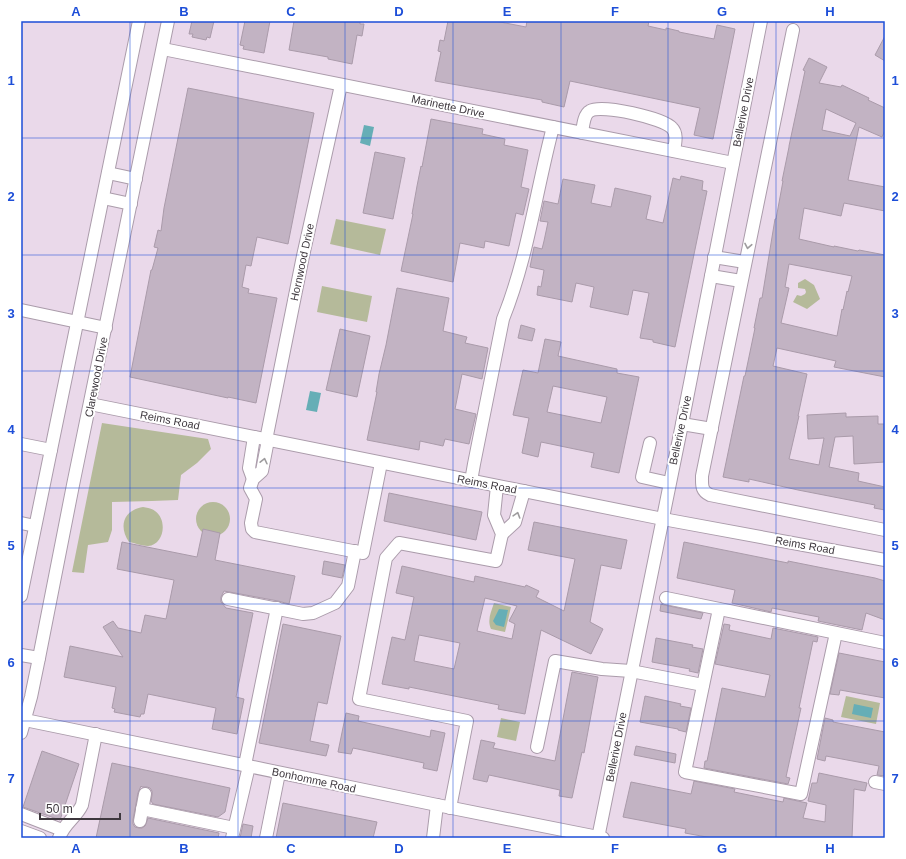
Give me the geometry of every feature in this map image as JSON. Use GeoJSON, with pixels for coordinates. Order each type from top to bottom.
{"type":"FeatureCollection","features":[{"type":"Feature","properties":{"kind":"street"},"geometry":{"type":"LineString","coordinates":[[21,596],[139,21]]}},
{"type":"Feature","properties":{"kind":"street","name":"Clarewood Drive"},"geometry":{"type":"LineString","coordinates":[[21,733],[25,720],[26,696],[39,658],[168,21]]}},
{"type":"Feature","properties":{"kind":"street","name":"Bellerive Drive"},"geometry":{"type":"LineString","coordinates":[[600,838],[631,671],[682,424],[761,21]]}},
{"type":"Feature","properties":{"kind":"street"},"geometry":{"type":"LineString","coordinates":[[793,30],[702,476],[702,486],[703,490],[710,495],[885,530]]}},
{"type":"Feature","properties":{"kind":"street","name":"Marinette Drive"},"geometry":{"type":"LineString","coordinates":[[163,49],[733,163]]}},
{"type":"Feature","properties":{"kind":"street","name":"Hornwood Drive"},"geometry":{"type":"LineString","coordinates":[[341,85],[263,439],[249,468],[253,478],[250,488],[256,499],[251,523],[252,529],[255,532],[355,551]]}},
{"type":"Feature","properties":{"kind":"street"},"geometry":{"type":"LineString","coordinates":[[582,133],[586,114],[590,111],[601,108],[618,111],[655,119],[672,128],[676,137],[674,151]]}},
{"type":"Feature","properties":{"kind":"street"},"geometry":{"type":"LineString","coordinates":[[471,481],[503,319],[511,299],[522,262],[553,127]]}},
{"type":"Feature","properties":{"kind":"street"},"geometry":{"type":"LineString","coordinates":[[108,173],[136,179]]}},
{"type":"Feature","properties":{"kind":"street"},"geometry":{"type":"LineString","coordinates":[[103,198],[131,204]]}},
{"type":"Feature","properties":{"kind":"street"},"geometry":{"type":"LineString","coordinates":[[714,257],[745,262]]}},
{"type":"Feature","properties":{"kind":"street"},"geometry":{"type":"LineString","coordinates":[[711,276],[741,281]]}},
{"type":"Feature","properties":{"kind":"street"},"geometry":{"type":"LineString","coordinates":[[21,310],[106,328]]}},
{"type":"Feature","properties":{"kind":"street","name":"Reims Road"},"geometry":{"type":"LineString","coordinates":[[90,404],[663,519],[885,560]]}},
{"type":"Feature","properties":{"kind":"street"},"geometry":{"type":"LineString","coordinates":[[682,424],[712,429]]}},
{"type":"Feature","properties":{"kind":"street"},"geometry":{"type":"LineString","coordinates":[[650,443],[642,477],[669,483]]}},
{"type":"Feature","properties":{"kind":"street"},"geometry":{"type":"LineString","coordinates":[[21,444],[51,450]]}},
{"type":"Feature","properties":{"kind":"street"},"geometry":{"type":"LineString","coordinates":[[228,599],[303,614],[313,613],[335,603],[348,586],[355,551],[363,553],[382,463]]}},
{"type":"Feature","properties":{"kind":"street"},"geometry":{"type":"LineString","coordinates":[[497,486],[494,515],[502,534]]}},
{"type":"Feature","properties":{"kind":"street"},"geometry":{"type":"LineString","coordinates":[[450,808],[467,721],[359,699],[386,558],[399,542],[496,561],[502,534],[515,522],[524,491]]}},
{"type":"Feature","properties":{"kind":"street"},"geometry":{"type":"LineString","coordinates":[[21,523],[35,526]]}},
{"type":"Feature","properties":{"kind":"street"},"geometry":{"type":"LineString","coordinates":[[647,595],[885,643]]}},
{"type":"Feature","properties":{"kind":"street"},"geometry":{"type":"LineString","coordinates":[[145,794],[141,815],[233,833],[277,608]]}},
{"type":"Feature","properties":{"kind":"street"},"geometry":{"type":"LineString","coordinates":[[719,609],[685,772],[801,794],[836,633]]}},
{"type":"Feature","properties":{"kind":"street"},"geometry":{"type":"LineString","coordinates":[[21,654],[39,658]]}},
{"type":"Feature","properties":{"kind":"street"},"geometry":{"type":"LineString","coordinates":[[537,746],[555,661],[602,669],[631,671],[703,685]]}},
{"type":"Feature","properties":{"kind":"street","name":"Bonhomme Road"},"geometry":{"type":"LineString","coordinates":[[25,720],[600,838]]}},
{"type":"Feature","properties":{"kind":"street"},"geometry":{"type":"LineString","coordinates":[[21,814],[60,834],[80,809],[82,804],[96,734]]}},
{"type":"Feature","properties":{"kind":"street"},"geometry":{"type":"LineString","coordinates":[[266,838],[279,773]]}},
{"type":"Feature","properties":{"kind":"street"},"geometry":{"type":"LineString","coordinates":[[433,838],[437,805]]}},
{"type":"Feature","properties":{"kind":"street"},"geometry":{"type":"LineString","coordinates":[[21,831],[40,838]]}},
{"type":"Feature","properties":{"kind":"green space"},"geometry":{"type":"Polygon","coordinates":[[[336,219],[386,229],[380,255],[330,244],[336,219]]]}},
{"type":"Feature","properties":{"kind":"green space"},"geometry":{"type":"Polygon","coordinates":[[[805,279],[814,285],[820,299],[807,309],[793,302],[797,295],[801,296],[805,294],[805,289],[798,288],[798,283],[805,279]]]}},
{"type":"Feature","properties":{"kind":"green space"},"geometry":{"type":"Polygon","coordinates":[[[322,286],[372,296],[367,322],[317,312],[322,286]]]}},
{"type":"Feature","properties":{"kind":"green space"},"geometry":{"type":"Polygon","coordinates":[[[102,423],[208,439],[211,449],[197,463],[181,475],[178,500],[112,502],[112,530],[108,542],[88,545],[84,573],[72,572],[102,423]]]}},
{"type":"Feature","properties":{"kind":"green space"},"geometry":{"type":"Polygon","coordinates":[[[210,502],[216,502],[220,503],[227,509],[230,519],[229,526],[223,533],[216,536],[210,536],[206,535],[199,529],[196,522],[196,516],[197,512],[203,505],[210,502]]]}},
{"type":"Feature","properties":{"kind":"green space"},"geometry":{"type":"Polygon","coordinates":[[[143,507],[155,511],[162,520],[163,526],[161,537],[158,541],[153,545],[148,546],[129,542],[124,530],[127,515],[131,511],[143,507]]]}},
{"type":"Feature","properties":{"kind":"green space"},"geometry":{"type":"Polygon","coordinates":[[[494,603],[511,607],[505,632],[491,629],[489,619],[494,603]]]}},
{"type":"Feature","properties":{"kind":"green space"},"geometry":{"type":"Polygon","coordinates":[[[846,696],[880,703],[876,724],[841,717],[846,696]]]}},
{"type":"Feature","properties":{"kind":"green space"},"geometry":{"type":"Polygon","coordinates":[[[501,718],[520,722],[516,741],[497,737],[501,718]]]}},
{"type":"Feature","properties":{"kind":"water"},"geometry":{"type":"Polygon","coordinates":[[[364,125],[374,127],[370,146],[360,143],[364,125]]]}},
{"type":"Feature","properties":{"kind":"water"},"geometry":{"type":"Polygon","coordinates":[[[310,391],[321,393],[317,412],[306,410],[310,391]]]}},
{"type":"Feature","properties":{"kind":"water"},"geometry":{"type":"Polygon","coordinates":[[[499,609],[508,610],[504,627],[496,625],[493,621],[499,609]]]}},
{"type":"Feature","properties":{"kind":"water"},"geometry":{"type":"Polygon","coordinates":[[[854,704],[873,708],[871,718],[852,714],[854,704]]]}},
{"type":"Feature","properties":{"kind":"building"},"geometry":{"type":"Polygon","coordinates":[[[192,21],[214,21],[210,38],[207,37],[206,40],[192,37],[193,34],[189,34],[192,21]]]}},
{"type":"Feature","properties":{"kind":"building"},"geometry":{"type":"Polygon","coordinates":[[[245,21],[270,21],[264,53],[243,49],[244,46],[240,45],[245,21]]]}},
{"type":"Feature","properties":{"kind":"building"},"geometry":{"type":"Polygon","coordinates":[[[294,21],[360,21],[360,24],[364,24],[362,36],[357,35],[352,64],[328,59],[328,57],[289,50],[294,21]]]}},
{"type":"Feature","properties":{"kind":"building"},"geometry":{"type":"Polygon","coordinates":[[[448,21],[495,21],[526,27],[527,21],[649,21],[648,26],[666,30],[666,28],[714,39],[717,25],[735,29],[713,139],[694,135],[700,108],[570,81],[564,107],[542,102],[542,100],[435,81],[441,52],[438,51],[440,40],[444,41],[448,21]]]}},
{"type":"Feature","properties":{"kind":"building"},"geometry":{"type":"Polygon","coordinates":[[[885,36],[885,61],[875,55],[885,36]]]}},
{"type":"Feature","properties":{"kind":"building"},"geometry":{"type":"Polygon","coordinates":[[[809,58],[827,67],[819,83],[841,87],[842,85],[869,98],[868,100],[885,108],[885,130],[882,137],[859,127],[848,180],[885,187],[885,211],[844,203],[841,216],[804,208],[799,239],[834,247],[885,255],[885,377],[834,367],[836,361],[777,348],[773,366],[807,374],[789,459],[819,465],[824,438],[808,439],[807,415],[846,413],[846,417],[878,416],[878,424],[885,424],[885,462],[854,464],[853,436],[835,437],[829,467],[859,473],[858,481],[885,487],[885,510],[874,508],[875,505],[749,479],[749,482],[723,477],[760,298],[762,298],[782,181],[805,71],[803,70],[809,58]],[[826,109],[822,130],[850,136],[856,123],[826,109]],[[789,264],[785,287],[789,288],[781,323],[837,336],[842,309],[843,310],[852,276],[789,264]]]}},
{"type":"Feature","properties":{"kind":"building"},"geometry":{"type":"Polygon","coordinates":[[[188,88],[314,113],[288,244],[257,237],[251,266],[246,265],[242,287],[249,289],[248,293],[277,298],[256,403],[130,377],[151,270],[158,248],[154,247],[158,230],[161,231],[164,208],[188,88]]]}},
{"type":"Feature","properties":{"kind":"building"},"geometry":{"type":"Polygon","coordinates":[[[431,119],[483,129],[482,134],[505,139],[504,145],[528,150],[521,187],[529,189],[523,215],[516,213],[509,246],[485,241],[484,248],[460,243],[453,282],[401,271],[431,119]]]}},
{"type":"Feature","properties":{"kind":"building"},"geometry":{"type":"Polygon","coordinates":[[[375,152],[405,158],[393,219],[363,213],[375,152]]]}},
{"type":"Feature","properties":{"kind":"building"},"geometry":{"type":"Polygon","coordinates":[[[681,176],[703,181],[702,190],[707,191],[675,347],[653,342],[653,340],[640,338],[649,293],[633,290],[628,315],[590,307],[594,287],[576,283],[572,302],[537,295],[538,286],[541,287],[544,270],[530,267],[534,247],[542,249],[544,241],[548,222],[540,221],[544,201],[558,204],[563,179],[595,185],[591,203],[611,207],[615,188],[651,196],[646,219],[663,223],[673,178],[680,180],[681,176]]]}},
{"type":"Feature","properties":{"kind":"building"},"geometry":{"type":"Polygon","coordinates":[[[397,288],[449,298],[443,331],[467,337],[465,343],[488,348],[482,379],[462,374],[455,409],[476,414],[469,444],[445,439],[443,446],[420,441],[419,450],[367,440],[397,288]]]}},
{"type":"Feature","properties":{"kind":"building"},"geometry":{"type":"Polygon","coordinates":[[[521,325],[535,329],[532,341],[518,338],[521,325]]]}},
{"type":"Feature","properties":{"kind":"building"},"geometry":{"type":"Polygon","coordinates":[[[340,329],[370,336],[357,397],[326,390],[340,329]]]}},
{"type":"Feature","properties":{"kind":"building"},"geometry":{"type":"Polygon","coordinates":[[[545,339],[561,342],[558,356],[617,369],[617,373],[639,377],[619,473],[591,467],[594,453],[541,442],[538,457],[522,453],[529,418],[513,415],[523,370],[538,373],[545,339]],[[553,386],[547,412],[601,423],[607,397],[553,386]]]}},
{"type":"Feature","properties":{"kind":"building"},"geometry":{"type":"Polygon","coordinates":[[[389,493],[482,512],[476,540],[384,521],[389,493]]]}},
{"type":"Feature","properties":{"kind":"building"},"geometry":{"type":"Polygon","coordinates":[[[534,522],[627,540],[621,569],[601,565],[590,622],[603,629],[591,654],[541,630],[525,714],[498,709],[499,705],[409,687],[409,689],[382,684],[392,637],[405,640],[414,597],[396,593],[402,566],[474,582],[475,576],[525,587],[526,585],[539,591],[536,597],[564,611],[575,559],[528,550],[534,522]],[[485,598],[477,631],[512,639],[515,624],[509,621],[517,606],[485,598]],[[419,635],[414,661],[454,669],[460,643],[419,635]]]}},
{"type":"Feature","properties":{"kind":"building"},"geometry":{"type":"Polygon","coordinates":[[[203,529],[220,533],[215,560],[295,576],[289,604],[224,591],[221,597],[221,602],[226,608],[253,613],[236,697],[244,699],[237,734],[212,729],[216,708],[148,694],[144,714],[141,714],[140,717],[114,712],[115,709],[112,708],[116,687],[64,677],[70,646],[123,657],[103,627],[113,621],[118,628],[141,633],[145,615],[166,619],[174,580],[117,569],[122,542],[197,557],[203,529]]]}},
{"type":"Feature","properties":{"kind":"building"},"geometry":{"type":"Polygon","coordinates":[[[684,542],[885,581],[885,620],[866,613],[862,630],[818,621],[819,617],[772,608],[771,612],[732,603],[735,590],[677,578],[684,542]]]}},
{"type":"Feature","properties":{"kind":"building"},"geometry":{"type":"Polygon","coordinates":[[[324,561],[345,565],[342,578],[322,574],[324,561]]]}},
{"type":"Feature","properties":{"kind":"building"},"geometry":{"type":"Polygon","coordinates":[[[661,604],[703,613],[701,619],[660,611],[661,604]]]}},
{"type":"Feature","properties":{"kind":"building"},"geometry":{"type":"Polygon","coordinates":[[[283,624],[341,636],[327,704],[318,702],[310,741],[329,745],[326,756],[259,743],[283,624]]]}},
{"type":"Feature","properties":{"kind":"building"},"geometry":{"type":"Polygon","coordinates":[[[724,624],[730,625],[729,630],[771,639],[773,628],[818,637],[817,642],[813,641],[799,708],[801,708],[786,777],[790,778],[788,784],[704,768],[705,761],[707,761],[722,688],[765,697],[770,675],[715,664],[724,624]]]}},
{"type":"Feature","properties":{"kind":"building"},"geometry":{"type":"Polygon","coordinates":[[[656,638],[693,645],[692,647],[703,649],[698,673],[689,671],[690,669],[652,662],[656,638]]]}},
{"type":"Feature","properties":{"kind":"building"},"geometry":{"type":"Polygon","coordinates":[[[839,653],[885,662],[885,698],[840,690],[839,695],[830,694],[839,653]]]}},
{"type":"Feature","properties":{"kind":"building"},"geometry":{"type":"Polygon","coordinates":[[[572,672],[598,677],[584,753],[582,752],[572,798],[559,796],[560,790],[489,775],[487,782],[473,779],[481,740],[495,743],[493,748],[555,761],[572,672]]]}},
{"type":"Feature","properties":{"kind":"building"},"geometry":{"type":"Polygon","coordinates":[[[645,696],[681,704],[680,706],[691,708],[686,732],[678,729],[640,722],[645,696]]]}},
{"type":"Feature","properties":{"kind":"building"},"geometry":{"type":"Polygon","coordinates":[[[346,713],[359,716],[358,721],[430,737],[431,730],[445,733],[437,771],[423,768],[424,763],[353,748],[351,754],[338,752],[346,713]]]}},
{"type":"Feature","properties":{"kind":"building"},"geometry":{"type":"Polygon","coordinates":[[[825,718],[833,720],[833,722],[885,732],[885,776],[877,775],[879,766],[826,756],[825,761],[817,759],[825,718]]]}},
{"type":"Feature","properties":{"kind":"building"},"geometry":{"type":"Polygon","coordinates":[[[636,746],[676,754],[675,763],[634,755],[636,746]]]}},
{"type":"Feature","properties":{"kind":"building"},"geometry":{"type":"Polygon","coordinates":[[[42,751],[79,764],[60,820],[23,807],[42,751]]]}},
{"type":"Feature","properties":{"kind":"building"},"geometry":{"type":"Polygon","coordinates":[[[112,763],[230,788],[225,812],[218,817],[153,804],[151,801],[152,791],[147,787],[141,786],[138,793],[133,820],[135,827],[142,828],[145,826],[148,818],[219,833],[218,838],[96,838],[112,763]]]}},
{"type":"Feature","properties":{"kind":"building"},"geometry":{"type":"Polygon","coordinates":[[[819,773],[867,783],[865,791],[854,789],[852,838],[712,838],[685,833],[686,829],[623,817],[631,782],[691,794],[694,781],[735,789],[734,792],[783,802],[784,798],[807,803],[803,818],[825,822],[826,805],[808,801],[812,783],[817,783],[819,773]]]}},
{"type":"Feature","properties":{"kind":"building"},"geometry":{"type":"Polygon","coordinates":[[[283,803],[377,822],[373,838],[276,838],[283,803]]]}},
{"type":"Feature","properties":{"kind":"building"},"geometry":{"type":"Polygon","coordinates":[[[243,824],[253,826],[251,838],[240,838],[243,824]]]}}]}
